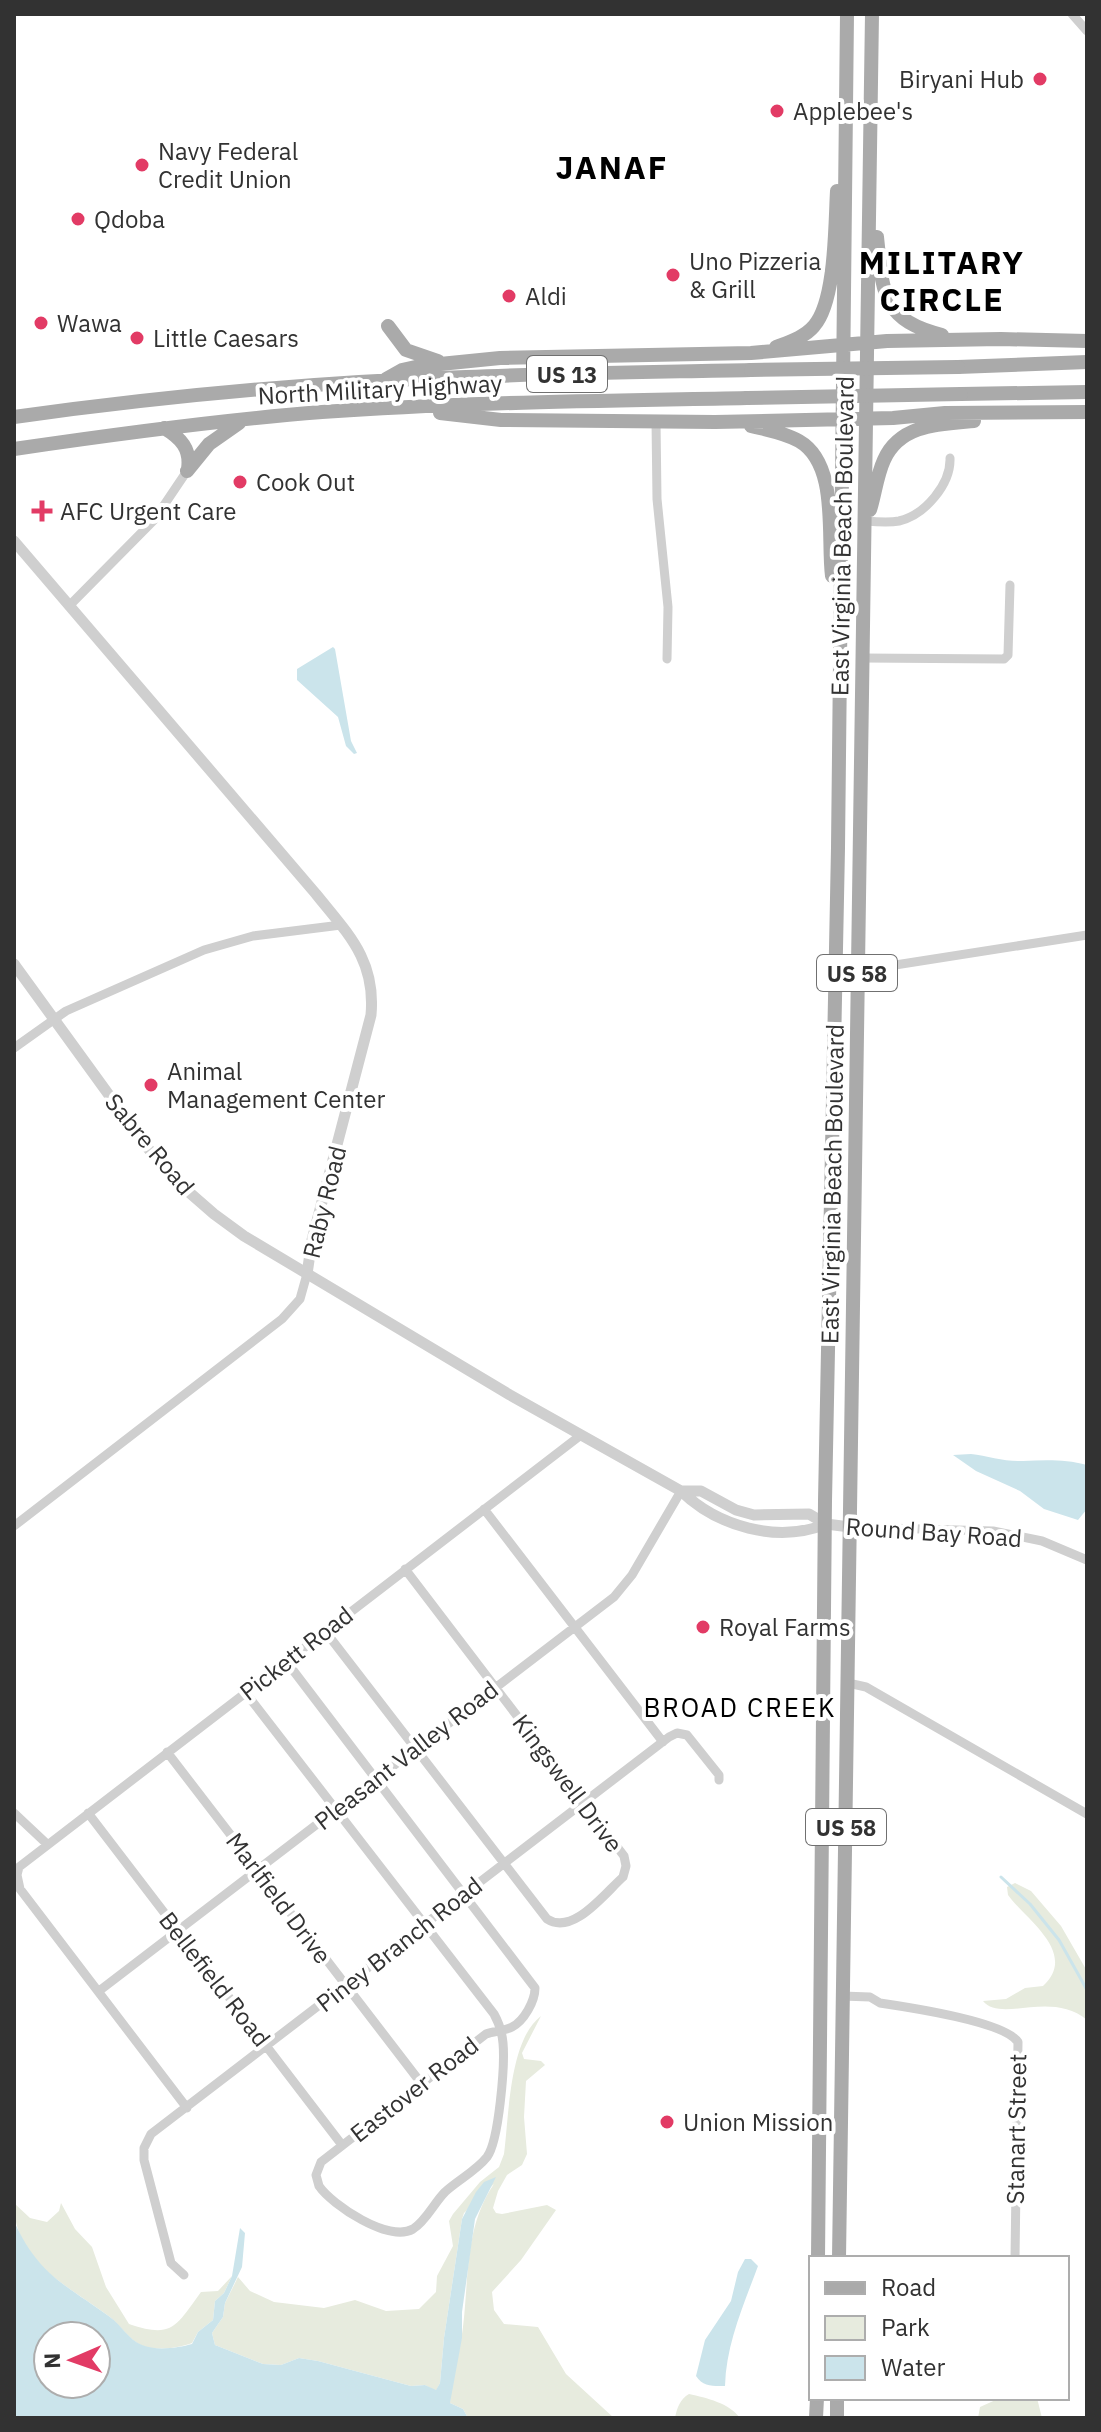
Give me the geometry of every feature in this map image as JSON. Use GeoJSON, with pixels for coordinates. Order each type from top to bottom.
{"type":"FeatureCollection","features":[{"type":"Feature","properties":{"kind":"main road","name":"East Virginia Beach Boulevard"},"geometry":{"type":"LineString","coordinates":[[818,2256],[847,14]]}},
{"type":"Feature","properties":{"kind":"main road","name":"East Virginia Beach Boulevard"},"geometry":{"type":"LineString","coordinates":[[839,2256],[872,14]]}},
{"type":"Feature","properties":{"kind":"main road"},"geometry":{"type":"LineString","coordinates":[[751,353],[798,338],[816,325],[824,310],[830,286],[841,141],[846,115]]}},
{"type":"Feature","properties":{"kind":"main road"},"geometry":{"type":"LineString","coordinates":[[870,186],[881,273],[892,309],[900,318],[921,330],[962,339]]}},
{"type":"Feature","properties":{"kind":"main road"},"geometry":{"type":"LineString","coordinates":[[388,326],[406,350],[428,359],[451,361]]}},
{"type":"Feature","properties":{"kind":"main road"},"geometry":{"type":"LineString","coordinates":[[382,381],[402,370],[451,361],[500,358],[751,353],[867,342],[962,339],[1087,341]]}},
{"type":"Feature","properties":{"kind":"main road","name":"North Military Highway"},"geometry":{"type":"LineString","coordinates":[[14,417],[186,396],[382,381],[1087,362]]}},
{"type":"Feature","properties":{"kind":"main road","name":"North Military Highway"},"geometry":{"type":"LineString","coordinates":[[14,449],[245,419],[391,408],[1087,392]]}},
{"type":"Feature","properties":{"kind":"main road"},"geometry":{"type":"LineString","coordinates":[[391,408],[501,420],[735,422],[843,420],[945,413],[1066,413]]}},
{"type":"Feature","properties":{"kind":"main road"},"geometry":{"type":"LineString","coordinates":[[866,521],[884,461],[890,450],[907,434],[930,425],[1087,412]]}},
{"type":"Feature","properties":{"kind":"main road"},"geometry":{"type":"LineString","coordinates":[[187,471],[209,444],[245,419]]}},
{"type":"Feature","properties":{"kind":"main road"},"geometry":{"type":"LineString","coordinates":[[735,422],[799,441],[821,465],[827,491],[830,559],[839,616]]}},
{"type":"Feature","properties":{"kind":"main road"},"geometry":{"type":"LineString","coordinates":[[164,428],[185,446],[189,463],[187,471]]}},
{"type":"Feature","properties":{"kind":"street"},"geometry":{"type":"LineString","coordinates":[[1072,14],[1087,31]]}},
{"type":"Feature","properties":{"kind":"street"},"geometry":{"type":"LineString","coordinates":[[656,421],[657,499],[668,607],[667,659]]}},
{"type":"Feature","properties":{"kind":"street"},"geometry":{"type":"LineString","coordinates":[[866,521],[899,521],[918,511],[944,485],[949,474],[950,458]]}},
{"type":"Feature","properties":{"kind":"street"},"geometry":{"type":"LineString","coordinates":[[69,606],[154,520],[187,471]]}},
{"type":"Feature","properties":{"kind":"street","name":"Raby Road"},"geometry":{"type":"LineString","coordinates":[[14,541],[341,925],[363,956],[371,981],[372,997],[367,1033],[312,1240],[307,1274],[681,1491],[701,1491],[736,1510],[754,1515],[809,1514],[826,1524]]}},
{"type":"Feature","properties":{"kind":"street"},"geometry":{"type":"LineString","coordinates":[[863,658],[1004,659],[1008,655],[1010,585]]}},
{"type":"Feature","properties":{"kind":"street"},"geometry":{"type":"LineString","coordinates":[[14,1048],[53,1020],[204,950],[253,936],[341,925]]}},
{"type":"Feature","properties":{"kind":"street"},"geometry":{"type":"LineString","coordinates":[[857,971],[1087,935]]}},
{"type":"Feature","properties":{"kind":"street","name":"Sabre Road"},"geometry":{"type":"LineString","coordinates":[[14,964],[146,1146],[175,1180],[244,1236],[307,1274]]}},
{"type":"Feature","properties":{"kind":"street"},"geometry":{"type":"LineString","coordinates":[[14,1526],[282,1319],[300,1299],[307,1274]]}},
{"type":"Feature","properties":{"kind":"street","name":"Pickett Road"},"geometry":{"type":"LineString","coordinates":[[99,1991],[20,1889],[17,1875],[24,1862],[581,1435]]}},
{"type":"Feature","properties":{"kind":"street","name":"Pleasant Valley Road"},"geometry":{"type":"LineString","coordinates":[[99,1991],[622,1589],[681,1491]]}},
{"type":"Feature","properties":{"kind":"street"},"geometry":{"type":"LineString","coordinates":[[484,1509],[663,1742],[677,1733],[687,1735],[719,1775],[719,1780]]}},
{"type":"Feature","properties":{"kind":"street","name":"Round Bay Road"},"geometry":{"type":"LineString","coordinates":[[826,1524],[1006,1532],[1042,1541],[1087,1560]]}},
{"type":"Feature","properties":{"kind":"street","name":"Kingswell Drive"},"geometry":{"type":"LineString","coordinates":[[405,1569],[626,1861],[625,1873],[615,1884],[574,1921],[561,1924],[547,1919],[504,1863]]}},
{"type":"Feature","properties":{"kind":"street"},"geometry":{"type":"LineString","coordinates":[[325,1631],[504,1863]]}},
{"type":"Feature","properties":{"kind":"street"},"geometry":{"type":"LineString","coordinates":[[286,1661],[465,1894]]}},
{"type":"Feature","properties":{"kind":"street"},"geometry":{"type":"LineString","coordinates":[[848,1683],[866,1687],[1087,1814]]}},
{"type":"Feature","properties":{"kind":"street"},"geometry":{"type":"LineString","coordinates":[[245,1692],[494,2014],[501,2030]]}},
{"type":"Feature","properties":{"kind":"street","name":"Piney Branch Road"},"geometry":{"type":"LineString","coordinates":[[184,2275],[171,2263],[143,2153],[151,2134],[663,1742]]}},
{"type":"Feature","properties":{"kind":"street","name":"Marlfield Drive"},"geometry":{"type":"LineString","coordinates":[[167,1752],[421,2083]]}},
{"type":"Feature","properties":{"kind":"street"},"geometry":{"type":"LineString","coordinates":[[14,1813],[47,1844]]}},
{"type":"Feature","properties":{"kind":"street","name":"Bellefield Road"},"geometry":{"type":"LineString","coordinates":[[88,1813],[342,2145]]}},
{"type":"Feature","properties":{"kind":"street","name":"Eastover Road"},"geometry":{"type":"LineString","coordinates":[[465,1894],[535,1988],[535,1994],[520,2021],[513,2027],[501,2030],[486,2034],[321,2162],[317,2181],[323,2192],[380,2229],[400,2233],[416,2227],[439,2198],[481,2163],[492,2147],[503,2053],[501,2030]]}},
{"type":"Feature","properties":{"kind":"street"},"geometry":{"type":"LineString","coordinates":[[99,1991],[187,2108]]}},
{"type":"Feature","properties":{"kind":"street","name":"Stanart Street"},"geometry":{"type":"LineString","coordinates":[[842,1996],[870,1997],[880,2003],[952,2016],[1009,2033],[1018,2042],[1015,2256]]}},
{"type":"Feature","properties":{"kind":"green space"},"geometry":{"type":"Polygon","coordinates":[[[1015,1883],[1031,1891],[1061,1926],[1087,1971],[1087,2020],[1073,2011],[1058,2007],[1002,2009],[991,2007],[983,2001],[1006,1999],[1025,1988],[1043,1986],[1053,1974],[1055,1961],[1052,1949],[1008,1895],[1007,1887],[1015,1883]]]}},
{"type":"Feature","properties":{"kind":"green space"},"geometry":{"type":"Polygon","coordinates":[[[541,2016],[522,2053],[524,2059],[541,2061],[545,2065],[526,2081],[524,2117],[527,2154],[522,2165],[507,2175],[493,2208],[496,2213],[502,2214],[547,2205],[556,2210],[521,2260],[492,2292],[494,2310],[504,2324],[538,2327],[566,2374],[614,2418],[468,2418],[463,2409],[450,2403],[464,2321],[472,2240],[484,2202],[494,2184],[464,2213],[462,2219],[440,2383],[436,2391],[425,2385],[411,2386],[299,2358],[281,2365],[263,2364],[215,2345],[212,2333],[223,2317],[225,2303],[238,2277],[250,2291],[274,2302],[324,2308],[355,2300],[386,2311],[419,2309],[436,2292],[437,2276],[453,2246],[449,2221],[480,2182],[499,2167],[504,2154],[509,2100],[517,2060],[530,2027],[541,2016]]]}},
{"type":"Feature","properties":{"kind":"green space"},"geometry":{"type":"Polygon","coordinates":[[[14,2203],[30,2218],[47,2222],[59,2211],[61,2203],[75,2229],[92,2247],[106,2287],[129,2324],[155,2330],[172,2326],[201,2292],[218,2291],[232,2276],[224,2293],[215,2301],[213,2320],[198,2332],[192,2343],[161,2349],[143,2346],[129,2337],[110,2317],[47,2271],[34,2257],[23,2242],[16,2224],[14,2203]]]}},
{"type":"Feature","properties":{"kind":"green space"},"geometry":{"type":"Polygon","coordinates":[[[689,2394],[724,2405],[740,2418],[675,2418],[679,2404],[689,2394]]]}},
{"type":"Feature","properties":{"kind":"green space"},"geometry":{"type":"Polygon","coordinates":[[[996,2400],[1038,2400],[1042,2418],[978,2418],[980,2407],[996,2400]]]}},
{"type":"Feature","properties":{"kind":"water"},"geometry":{"type":"Polygon","coordinates":[[[333,647],[351,741],[357,753],[354,754],[346,746],[338,717],[297,680],[297,669],[333,647]]]}},
{"type":"Feature","properties":{"kind":"water"},"geometry":{"type":"Polygon","coordinates":[[[971,1454],[1010,1461],[1055,1460],[1087,1465],[1087,1509],[1078,1520],[1044,1509],[1020,1491],[976,1471],[953,1455],[971,1454]]]}},
{"type":"Feature","properties":{"kind":"water"},"geometry":{"type":"Polygon","coordinates":[[[496,2177],[475,2219],[462,2312],[462,2338],[450,2403],[463,2409],[468,2418],[14,2416],[14,2221],[33,2254],[54,2277],[110,2317],[137,2343],[160,2348],[192,2344],[198,2332],[213,2320],[215,2301],[224,2293],[232,2276],[240,2228],[245,2233],[242,2267],[225,2303],[223,2317],[212,2333],[215,2345],[263,2364],[281,2365],[299,2358],[436,2390],[440,2383],[462,2219],[484,2182],[496,2177]]]}},
{"type":"Feature","properties":{"kind":"water"},"geometry":{"type":"Polygon","coordinates":[[[745,2259],[751,2259],[758,2266],[732,2340],[725,2386],[709,2385],[696,2376],[705,2340],[731,2301],[738,2272],[745,2259]]]}},
{"type":"Feature","properties":{"kind":"waterway"},"geometry":{"type":"LineString","coordinates":[[1001,1877],[1030,1904],[1059,1940],[1087,1990]]}},
{"type":"Feature","properties":{"kind":"place","name":"Biryani Hub"},"geometry":{"type":"Point","coordinates":[1040,79]}},
{"type":"Feature","properties":{"kind":"place","name":"Applebee's"},"geometry":{"type":"Point","coordinates":[777,111]}},
{"type":"Feature","properties":{"kind":"place","name":"Navy Federal Credit Union"},"geometry":{"type":"Point","coordinates":[142,165]}},
{"type":"Feature","properties":{"kind":"place","name":"Qdoba"},"geometry":{"type":"Point","coordinates":[78,219]}},
{"type":"Feature","properties":{"kind":"place","name":"Uno Pizzeria & Grill"},"geometry":{"type":"Point","coordinates":[673,275]}},
{"type":"Feature","properties":{"kind":"place","name":"Aldi"},"geometry":{"type":"Point","coordinates":[509,296]}},
{"type":"Feature","properties":{"kind":"place","name":"Wawa"},"geometry":{"type":"Point","coordinates":[41,323]}},
{"type":"Feature","properties":{"kind":"place","name":"Little Caesars"},"geometry":{"type":"Point","coordinates":[137,338]}},
{"type":"Feature","properties":{"kind":"place","name":"Cook Out"},"geometry":{"type":"Point","coordinates":[240,482]}},
{"type":"Feature","properties":{"kind":"place","name":"AFC Urgent Care"},"geometry":{"type":"Point","coordinates":[42,511]}},
{"type":"Feature","properties":{"kind":"place","name":"Animal Management Center"},"geometry":{"type":"Point","coordinates":[151,1085]}},
{"type":"Feature","properties":{"kind":"place","name":"Royal Farms"},"geometry":{"type":"Point","coordinates":[703,1627]}},
{"type":"Feature","properties":{"kind":"place","name":"Union Mission"},"geometry":{"type":"Point","coordinates":[667,2122]}},
{"type":"Feature","properties":{"kind":"district","name":"JANAF"},"geometry":{"type":"Point","coordinates":[612,167]}},
{"type":"Feature","properties":{"kind":"district","name":"MILITARY CIRCLE"},"geometry":{"type":"Point","coordinates":[942,280]}},
{"type":"Feature","properties":{"kind":"district","name":"BROAD CREEK"},"geometry":{"type":"Point","coordinates":[740,1707]}}]}
